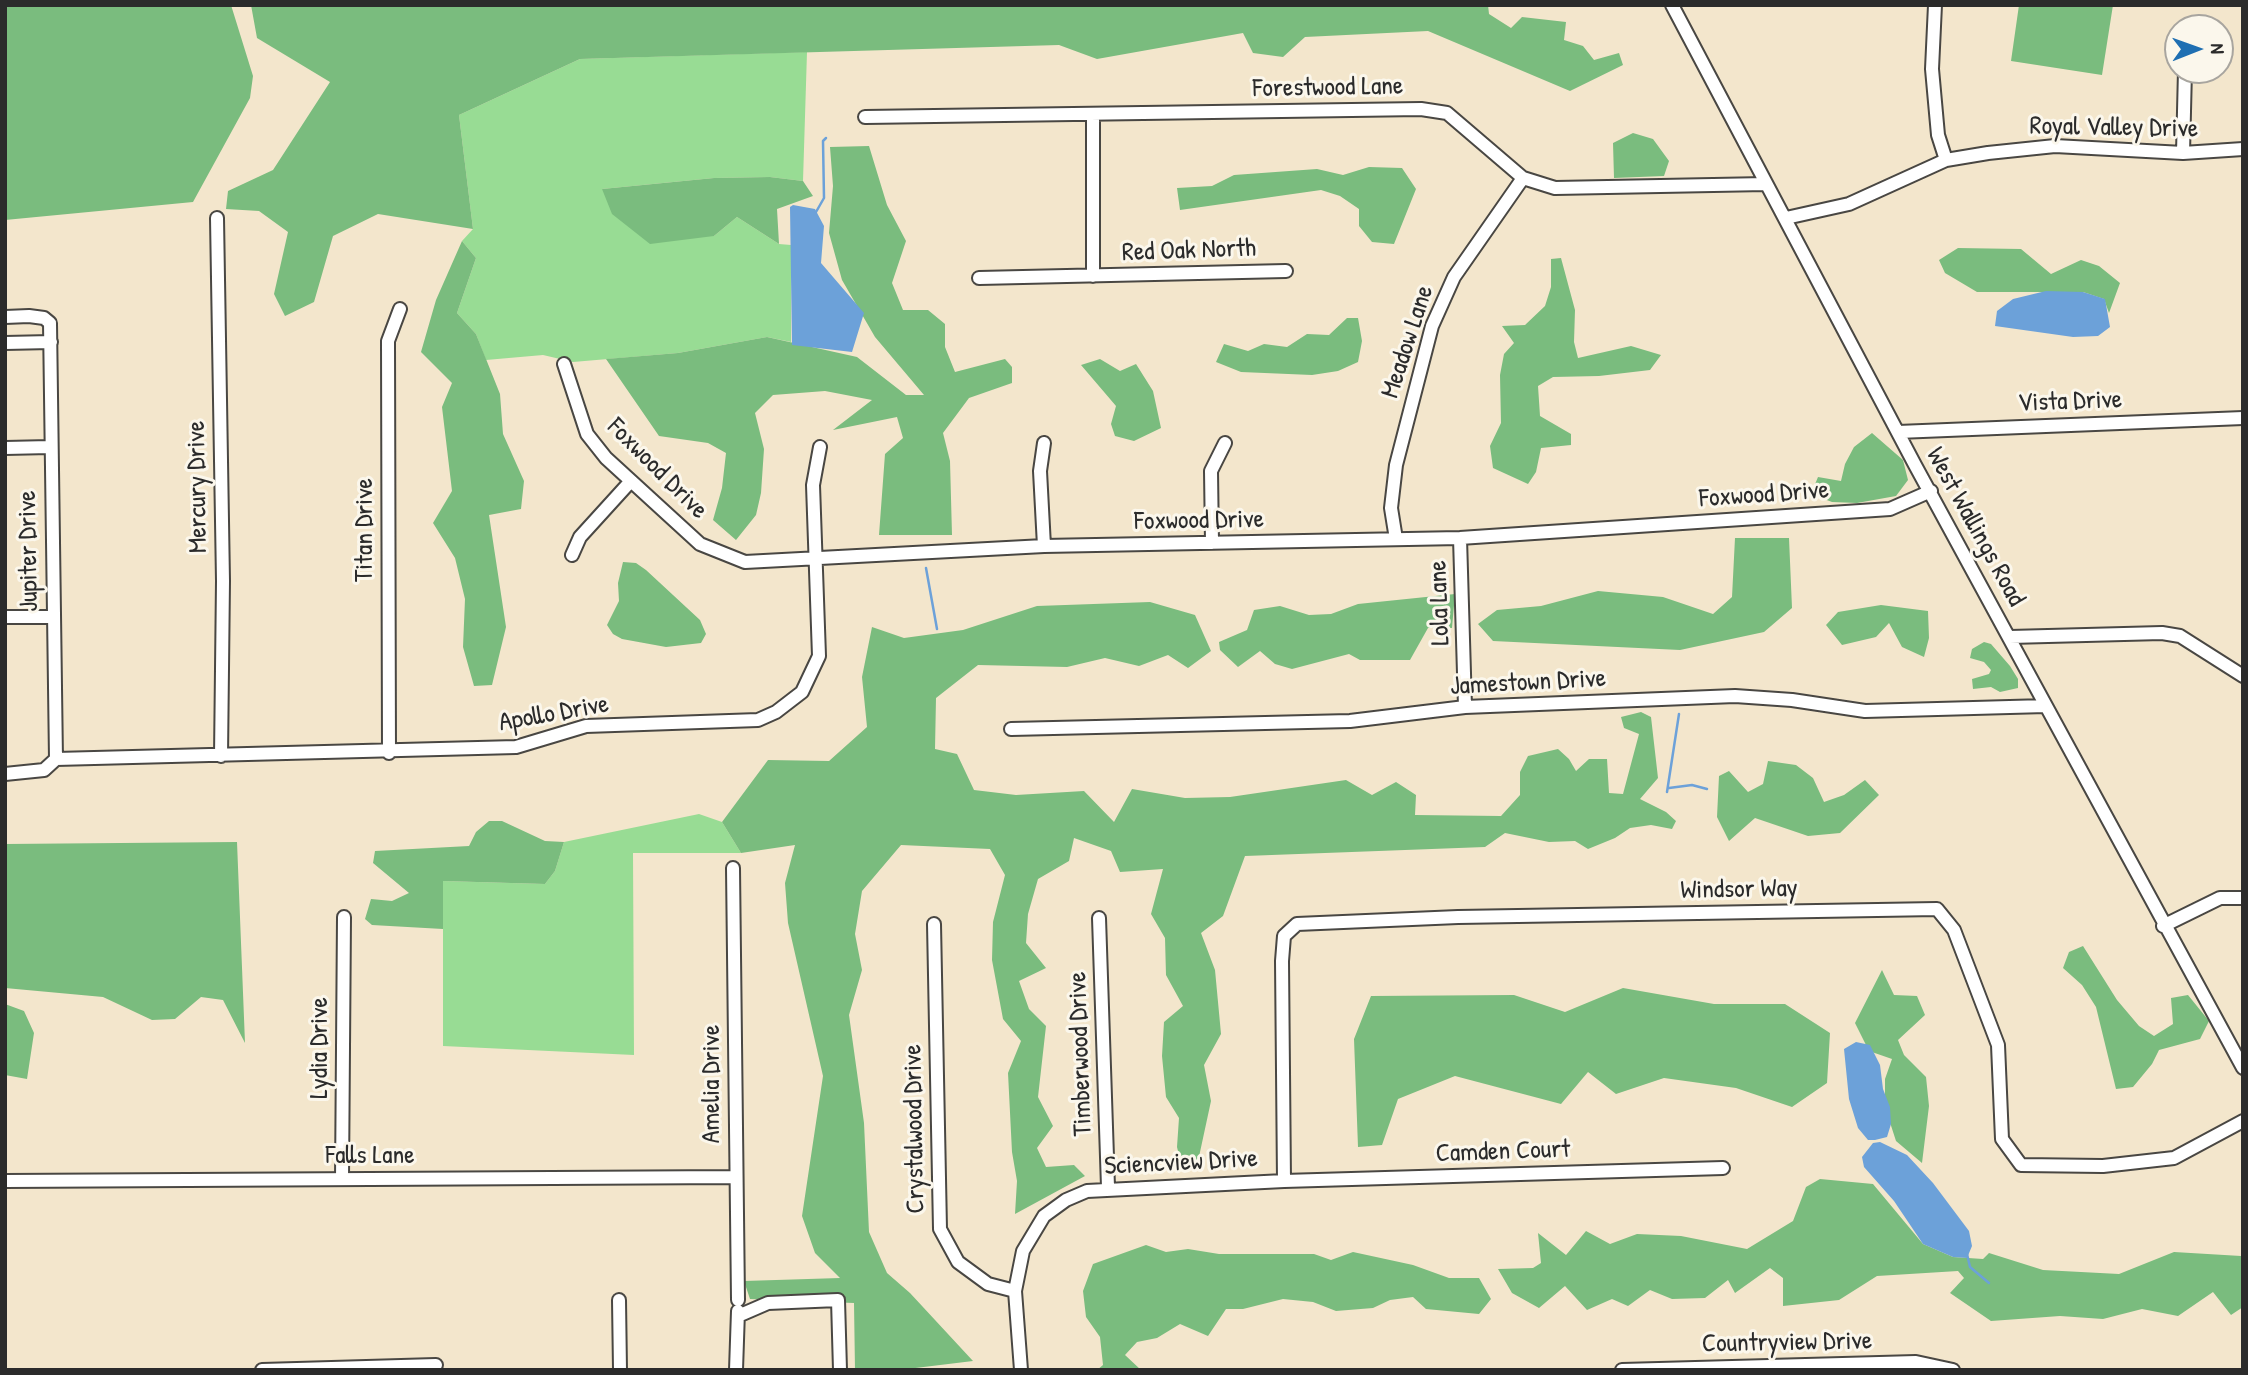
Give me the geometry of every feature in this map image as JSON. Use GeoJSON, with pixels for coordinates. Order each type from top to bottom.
{"type":"FeatureCollection","features":[{"type":"Feature","properties":{"kind":"street","name":"West Wallings Road"},"geometry":{"type":"LineString","coordinates":[[1672,5],[2163,926],[2243,1068]]}},
{"type":"Feature","properties":{"kind":"street"},"geometry":{"type":"LineString","coordinates":[[1935,5],[1932,69],[1938,135],[1946,160]]}},
{"type":"Feature","properties":{"kind":"street"},"geometry":{"type":"LineString","coordinates":[[2183,153],[2185,84]]}},
{"type":"Feature","properties":{"kind":"street","name":"Forestwood Lane"},"geometry":{"type":"LineString","coordinates":[[864,117],[1093,116],[1421,109],[1447,113],[1523,178],[1555,188],[1766,184]]}},
{"type":"Feature","properties":{"kind":"street"},"geometry":{"type":"LineString","coordinates":[[1093,116],[1093,276]]}},
{"type":"Feature","properties":{"kind":"street","name":"Royal Valley Drive"},"geometry":{"type":"LineString","coordinates":[[1786,218],[1849,204],[1946,160],[2055,146],[2183,153],[2243,149]]}},
{"type":"Feature","properties":{"kind":"street","name":"Meadow Lane"},"geometry":{"type":"LineString","coordinates":[[1396,539],[1391,508],[1396,466],[1432,326],[1454,277],[1523,178]]}},
{"type":"Feature","properties":{"kind":"street","name":"Mercury Drive"},"geometry":{"type":"LineString","coordinates":[[217,218],[223,580],[221,756]]}},
{"type":"Feature","properties":{"kind":"street","name":"Red Oak North"},"geometry":{"type":"LineString","coordinates":[[979,278],[1286,271]]}},
{"type":"Feature","properties":{"kind":"street","name":"Titan Drive"},"geometry":{"type":"LineString","coordinates":[[389,753],[388,341],[400,309]]}},
{"type":"Feature","properties":{"kind":"street"},"geometry":{"type":"LineString","coordinates":[[5,317],[44,318],[50,323],[51,342],[5,343]]}},
{"type":"Feature","properties":{"kind":"street","name":"Jupiter Drive"},"geometry":{"type":"LineString","coordinates":[[51,342],[50,447],[56,759]]}},
{"type":"Feature","properties":{"kind":"street","name":"Foxwood Drive"},"geometry":{"type":"LineString","coordinates":[[564,364],[587,434],[630,482],[700,544],[745,562],[1044,546],[1460,538],[1890,509],[1931,491]]}},
{"type":"Feature","properties":{"kind":"street","name":"Vista Drive"},"geometry":{"type":"LineString","coordinates":[[1898,432],[2243,418]]}},
{"type":"Feature","properties":{"kind":"street"},"geometry":{"type":"LineString","coordinates":[[1044,443],[1040,471],[1044,546]]}},
{"type":"Feature","properties":{"kind":"street"},"geometry":{"type":"LineString","coordinates":[[1212,543],[1211,471],[1225,443]]}},
{"type":"Feature","properties":{"kind":"street"},"geometry":{"type":"LineString","coordinates":[[5,448],[50,447]]}},
{"type":"Feature","properties":{"kind":"street","name":"Apollo Drive"},"geometry":{"type":"LineString","coordinates":[[56,759],[389,753],[516,747],[586,726],[746,721],[776,712],[802,692],[819,656],[813,485],[820,447]]}},
{"type":"Feature","properties":{"kind":"street"},"geometry":{"type":"LineString","coordinates":[[572,555],[580,537],[630,482]]}},
{"type":"Feature","properties":{"kind":"street","name":"Lola Lane"},"geometry":{"type":"LineString","coordinates":[[1460,538],[1465,707]]}},
{"type":"Feature","properties":{"kind":"street"},"geometry":{"type":"LineString","coordinates":[[5,617],[53,617]]}},
{"type":"Feature","properties":{"kind":"street"},"geometry":{"type":"LineString","coordinates":[[2010,636],[2162,633],[2180,636],[2242,675]]}},
{"type":"Feature","properties":{"kind":"street","name":"Jamestown Drive"},"geometry":{"type":"LineString","coordinates":[[1012,729],[1350,721],[1465,707],[1735,696],[1792,700],[1865,711],[2046,706]]}},
{"type":"Feature","properties":{"kind":"street"},"geometry":{"type":"LineString","coordinates":[[5,774],[44,770],[56,759]]}},
{"type":"Feature","properties":{"kind":"street","name":"Amelia Drive"},"geometry":{"type":"LineString","coordinates":[[733,868],[738,1308],[736,1370]]}},
{"type":"Feature","properties":{"kind":"street"},"geometry":{"type":"LineString","coordinates":[[2163,926],[2220,898],[2243,898]]}},
{"type":"Feature","properties":{"kind":"street","name":"Windsor Way"},"geometry":{"type":"LineString","coordinates":[[1284,1181],[1282,961],[1284,936],[1297,924],[1458,916],[1937,909],[1954,930],[1998,1045],[2002,1139],[2021,1165],[2103,1166],[2175,1158],[2243,1121]]}},
{"type":"Feature","properties":{"kind":"street","name":"Lydia Drive"},"geometry":{"type":"LineString","coordinates":[[342,1179],[344,917]]}},
{"type":"Feature","properties":{"kind":"street","name":"Timberwood Drive"},"geometry":{"type":"LineString","coordinates":[[1099,918],[1108,1187]]}},
{"type":"Feature","properties":{"kind":"street","name":"Crystalwood Drive"},"geometry":{"type":"LineString","coordinates":[[934,924],[940,1229],[958,1262],[988,1284],[1016,1291]]}},
{"type":"Feature","properties":{"kind":"street","name":"Camden Court"},"geometry":{"type":"LineString","coordinates":[[1284,1181],[1723,1168]]}},
{"type":"Feature","properties":{"kind":"street","name":"Falls Lane"},"geometry":{"type":"LineString","coordinates":[[5,1181],[736,1177]]}},
{"type":"Feature","properties":{"kind":"street","name":"Sciencview Drive"},"geometry":{"type":"LineString","coordinates":[[1021,1370],[1016,1291],[1023,1251],[1044,1216],[1077,1194],[1108,1187],[1284,1181]]}},
{"type":"Feature","properties":{"kind":"street"},"geometry":{"type":"LineString","coordinates":[[619,1300],[620,1370]]}},
{"type":"Feature","properties":{"kind":"street"},"geometry":{"type":"LineString","coordinates":[[738,1308],[768,1303],[838,1300],[840,1370]]}},
{"type":"Feature","properties":{"kind":"street","name":"Countryview Drive"},"geometry":{"type":"LineString","coordinates":[[1622,1370],[1916,1362],[1953,1370]]}},
{"type":"Feature","properties":{"kind":"street"},"geometry":{"type":"LineString","coordinates":[[262,1370],[436,1365]]}},
{"type":"Feature","properties":{"kind":"green space"},"geometry":{"type":"Polygon","coordinates":[[[5,5],[231,5],[253,76],[250,98],[193,202],[5,220],[5,5]]]}},
{"type":"Feature","properties":{"kind":"green space"},"geometry":{"type":"Polygon","coordinates":[[[251,5],[1488,5],[1489,14],[1511,28],[1522,17],[1566,22],[1564,40],[1583,46],[1594,60],[1619,53],[1623,65],[1570,91],[1428,31],[1305,37],[1283,57],[1253,53],[1243,33],[1097,59],[1059,45],[580,59],[459,115],[473,229],[378,214],[333,236],[314,302],[285,316],[274,294],[288,232],[259,211],[226,209],[228,191],[273,170],[330,82],[257,38],[251,5]]]}},
{"type":"Feature","properties":{"kind":"green space"},"geometry":{"type":"Polygon","coordinates":[[[2019,5],[2113,5],[2102,75],[2011,61],[2019,5]]]}},
{"type":"Feature","properties":{"kind":"green space"},"geometry":{"type":"Polygon","coordinates":[[[807,52],[803,181],[770,177],[714,178],[602,189],[714,236],[737,217],[779,244],[791,245],[791,342],[767,337],[678,353],[573,362],[543,355],[486,360],[476,334],[457,313],[476,258],[462,241],[473,229],[459,115],[580,59],[807,52]]]}},
{"type":"Feature","properties":{"kind":"green space"},"geometry":{"type":"Polygon","coordinates":[[[1633,133],[1653,139],[1669,161],[1664,176],[1614,178],[1613,143],[1633,133]]]}},
{"type":"Feature","properties":{"kind":"green space"},"geometry":{"type":"Polygon","coordinates":[[[869,146],[887,205],[906,241],[892,283],[903,310],[928,310],[945,324],[945,347],[955,372],[1005,359],[1012,367],[1012,383],[969,398],[943,433],[950,461],[952,535],[879,535],[885,454],[903,438],[897,417],[833,430],[872,400],[825,391],[773,395],[755,413],[764,449],[761,493],[756,515],[736,540],[713,520],[722,488],[726,453],[708,443],[659,436],[606,359],[678,353],[767,337],[857,357],[906,395],[924,395],[875,337],[842,280],[829,233],[833,186],[830,147],[869,146]]]}},
{"type":"Feature","properties":{"kind":"green space"},"geometry":{"type":"Polygon","coordinates":[[[1369,167],[1402,168],[1416,189],[1394,244],[1372,242],[1359,226],[1359,209],[1340,196],[1321,190],[1180,210],[1177,188],[1212,186],[1234,175],[1317,169],[1343,175],[1369,167]]]}},
{"type":"Feature","properties":{"kind":"green space"},"geometry":{"type":"Polygon","coordinates":[[[770,177],[803,181],[813,196],[777,209],[779,244],[737,217],[714,236],[650,244],[612,214],[602,189],[714,178],[770,177]]]}},
{"type":"Feature","properties":{"kind":"green space"},"geometry":{"type":"Polygon","coordinates":[[[462,241],[476,258],[457,313],[476,334],[500,394],[503,434],[524,481],[521,509],[489,515],[506,627],[492,685],[474,686],[463,647],[465,599],[455,558],[433,523],[452,491],[442,407],[452,383],[421,352],[436,300],[462,241]]]}},
{"type":"Feature","properties":{"kind":"green space"},"geometry":{"type":"Polygon","coordinates":[[[1958,248],[2021,249],[2051,274],[2081,260],[2099,266],[2120,283],[2109,313],[2104,299],[2083,292],[1977,292],[1945,273],[1939,260],[1958,248]]]}},
{"type":"Feature","properties":{"kind":"green space"},"geometry":{"type":"Polygon","coordinates":[[[1561,258],[1575,310],[1574,342],[1578,358],[1631,346],[1661,355],[1650,370],[1599,376],[1553,377],[1538,386],[1540,416],[1571,434],[1571,445],[1541,448],[1536,472],[1528,484],[1493,468],[1490,446],[1501,423],[1500,375],[1504,354],[1514,343],[1502,326],[1525,325],[1545,306],[1551,287],[1551,259],[1561,258]]]}},
{"type":"Feature","properties":{"kind":"green space"},"geometry":{"type":"Polygon","coordinates":[[[1347,318],[1358,318],[1362,341],[1358,362],[1338,371],[1312,375],[1241,372],[1216,362],[1224,344],[1248,351],[1264,344],[1287,347],[1307,334],[1329,335],[1347,318]]]}},
{"type":"Feature","properties":{"kind":"green space"},"geometry":{"type":"Polygon","coordinates":[[[1100,359],[1120,371],[1136,364],[1153,391],[1161,428],[1134,441],[1115,436],[1111,424],[1116,406],[1081,365],[1100,359]]]}},
{"type":"Feature","properties":{"kind":"green space"},"geometry":{"type":"Polygon","coordinates":[[[1872,433],[1903,460],[1908,480],[1896,496],[1857,503],[1832,502],[1811,494],[1818,477],[1841,481],[1845,464],[1854,447],[1872,433]]]}},
{"type":"Feature","properties":{"kind":"green space"},"geometry":{"type":"Polygon","coordinates":[[[1735,538],[1789,538],[1792,608],[1764,632],[1680,650],[1493,641],[1478,624],[1497,610],[1541,606],[1598,591],[1663,597],[1713,614],[1732,597],[1735,538]]]}},
{"type":"Feature","properties":{"kind":"green space"},"geometry":{"type":"Polygon","coordinates":[[[623,562],[636,563],[646,570],[700,620],[706,634],[701,643],[666,647],[622,639],[613,634],[607,625],[619,601],[618,583],[623,562]]]}},
{"type":"Feature","properties":{"kind":"green space"},"geometry":{"type":"Polygon","coordinates":[[[1455,594],[1452,628],[1428,628],[1410,660],[1360,660],[1349,654],[1292,669],[1275,664],[1260,651],[1238,667],[1220,650],[1219,642],[1247,630],[1254,610],[1280,606],[1309,615],[1331,614],[1358,604],[1455,594]]]}},
{"type":"Feature","properties":{"kind":"green space"},"geometry":{"type":"Polygon","coordinates":[[[1150,602],[1195,615],[1211,651],[1188,668],[1168,655],[1139,666],[1105,658],[1067,667],[978,665],[936,698],[935,749],[957,754],[974,790],[1016,795],[1084,791],[1114,822],[1132,789],[1185,798],[1230,797],[1346,780],[1372,795],[1396,782],[1416,795],[1415,815],[1501,816],[1520,795],[1520,772],[1528,756],[1558,749],[1569,759],[1576,771],[1589,759],[1607,759],[1609,793],[1623,794],[1639,734],[1624,728],[1621,717],[1641,712],[1651,717],[1658,778],[1640,799],[1666,812],[1676,821],[1672,829],[1651,825],[1630,828],[1615,838],[1588,849],[1575,841],[1549,842],[1505,833],[1485,847],[1245,856],[1223,916],[1201,933],[1215,970],[1221,1034],[1204,1065],[1211,1101],[1197,1166],[1182,1168],[1177,1147],[1179,1118],[1166,1097],[1162,1056],[1164,1022],[1183,1006],[1166,975],[1165,938],[1151,914],[1163,869],[1120,872],[1111,851],[1074,838],[1069,861],[1038,879],[1028,914],[1026,943],[1046,968],[1019,981],[1029,1009],[1046,1026],[1038,1097],[1053,1126],[1037,1148],[1046,1167],[1074,1165],[1085,1176],[1015,1214],[1017,1181],[1012,1152],[1008,1073],[1021,1041],[1003,1019],[992,960],[993,922],[1005,875],[990,849],[901,845],[862,891],[855,934],[862,970],[849,1015],[864,1123],[869,1232],[887,1273],[910,1293],[973,1361],[899,1370],[855,1370],[854,1303],[750,1299],[744,1281],[840,1278],[815,1253],[802,1216],[823,1076],[788,923],[785,883],[795,845],[741,853],[722,822],[768,760],[829,761],[867,727],[862,677],[872,627],[904,638],[963,630],[1037,606],[1150,602]]]}},
{"type":"Feature","properties":{"kind":"green space"},"geometry":{"type":"Polygon","coordinates":[[[1881,605],[1928,611],[1929,638],[1924,657],[1902,647],[1889,623],[1876,637],[1842,645],[1826,625],[1838,612],[1881,605]]]}},
{"type":"Feature","properties":{"kind":"green space"},"geometry":{"type":"Polygon","coordinates":[[[1984,642],[1991,644],[2010,666],[2018,679],[2018,688],[2000,692],[1991,687],[1973,689],[1972,679],[1989,674],[1991,670],[1984,662],[1970,658],[1972,649],[1984,642]]]}},
{"type":"Feature","properties":{"kind":"green space"},"geometry":{"type":"Polygon","coordinates":[[[1768,761],[1796,765],[1813,778],[1824,802],[1844,795],[1865,780],[1879,795],[1840,833],[1808,836],[1755,818],[1729,841],[1717,817],[1719,776],[1729,771],[1748,792],[1763,784],[1768,761]]]}},
{"type":"Feature","properties":{"kind":"green space"},"geometry":{"type":"Polygon","coordinates":[[[699,814],[722,822],[741,853],[633,853],[634,1055],[443,1046],[443,881],[545,884],[555,871],[564,842],[699,814]]]}},
{"type":"Feature","properties":{"kind":"green space"},"geometry":{"type":"Polygon","coordinates":[[[489,821],[502,821],[545,841],[564,842],[555,871],[545,884],[443,881],[443,929],[372,925],[365,919],[371,899],[392,901],[409,893],[373,863],[375,851],[469,846],[476,832],[489,821]]]}},
{"type":"Feature","properties":{"kind":"green space"},"geometry":{"type":"Polygon","coordinates":[[[237,842],[245,1043],[223,1000],[201,997],[175,1019],[152,1020],[103,997],[5,988],[5,844],[237,842]]]}},
{"type":"Feature","properties":{"kind":"green space"},"geometry":{"type":"Polygon","coordinates":[[[2083,946],[2117,1000],[2139,1026],[2154,1036],[2173,1024],[2171,998],[2188,995],[2209,1021],[2200,1039],[2159,1050],[2152,1064],[2133,1087],[2116,1089],[2096,1007],[2082,985],[2063,968],[2069,952],[2083,946]]]}},
{"type":"Feature","properties":{"kind":"green space"},"geometry":{"type":"Polygon","coordinates":[[[1882,970],[1894,995],[1917,996],[1925,1015],[1898,1040],[1904,1055],[1926,1077],[1929,1106],[1922,1163],[1896,1141],[1885,1107],[1885,1079],[1892,1059],[1869,1051],[1855,1023],[1882,970]]]}},
{"type":"Feature","properties":{"kind":"green space"},"geometry":{"type":"Polygon","coordinates":[[[1623,988],[1714,1004],[1785,1004],[1830,1033],[1827,1083],[1792,1107],[1736,1088],[1664,1078],[1616,1094],[1588,1072],[1561,1104],[1455,1076],[1398,1099],[1382,1145],[1358,1147],[1354,1039],[1371,996],[1514,995],[1565,1012],[1623,988]]]}},
{"type":"Feature","properties":{"kind":"green space"},"geometry":{"type":"Polygon","coordinates":[[[5,1004],[24,1011],[34,1033],[27,1079],[5,1075],[5,1004]]]}},
{"type":"Feature","properties":{"kind":"green space"},"geometry":{"type":"Polygon","coordinates":[[[1820,1179],[1873,1184],[1923,1244],[1953,1257],[1983,1259],[1989,1253],[2043,1270],[2119,1274],[2174,1252],[2241,1256],[2243,1307],[2231,1315],[2213,1292],[2178,1316],[2142,1309],[2103,1319],[2060,1316],[1991,1321],[1950,1293],[1964,1278],[1958,1271],[1877,1276],[1839,1300],[1783,1306],[1783,1278],[1770,1268],[1735,1293],[1728,1280],[1705,1298],[1672,1299],[1650,1290],[1628,1306],[1612,1299],[1587,1310],[1565,1286],[1539,1308],[1512,1293],[1498,1269],[1533,1268],[1541,1263],[1538,1233],[1566,1255],[1586,1231],[1610,1244],[1637,1234],[1681,1236],[1747,1249],[1793,1221],[1806,1187],[1820,1179]]]}},
{"type":"Feature","properties":{"kind":"green space"},"geometry":{"type":"Polygon","coordinates":[[[1146,1245],[1166,1252],[1188,1249],[1219,1254],[1314,1254],[1331,1260],[1353,1252],[1413,1265],[1449,1278],[1479,1278],[1491,1299],[1479,1314],[1426,1309],[1413,1297],[1390,1300],[1373,1308],[1336,1311],[1313,1302],[1283,1299],[1243,1309],[1226,1309],[1208,1336],[1180,1324],[1157,1338],[1137,1342],[1125,1355],[1141,1370],[1097,1370],[1103,1365],[1100,1337],[1086,1317],[1083,1291],[1093,1264],[1146,1245]]]}},
{"type":"Feature","properties":{"kind":"water"},"geometry":{"type":"Polygon","coordinates":[[[793,205],[815,209],[824,226],[821,263],[864,313],[852,352],[792,345],[790,207],[793,205]]]}},
{"type":"Feature","properties":{"kind":"water"},"geometry":{"type":"Polygon","coordinates":[[[2046,291],[2083,292],[2105,299],[2110,327],[2098,336],[2073,337],[1995,326],[1997,311],[2013,299],[2046,291]]]}},
{"type":"Feature","properties":{"kind":"water"},"geometry":{"type":"Polygon","coordinates":[[[1856,1042],[1870,1045],[1880,1065],[1883,1089],[1890,1107],[1891,1124],[1887,1137],[1868,1140],[1858,1128],[1849,1099],[1844,1049],[1856,1042]]]}},
{"type":"Feature","properties":{"kind":"water"},"geometry":{"type":"Polygon","coordinates":[[[1880,1142],[1907,1155],[1933,1183],[1969,1231],[1972,1246],[1967,1258],[1953,1257],[1923,1244],[1894,1201],[1864,1167],[1862,1157],[1873,1143],[1880,1142]]]}},
{"type":"Feature","properties":{"kind":"waterway"},"geometry":{"type":"LineString","coordinates":[[816,212],[824,198],[823,141],[826,138]]}},
{"type":"Feature","properties":{"kind":"waterway"},"geometry":{"type":"LineString","coordinates":[[926,568],[937,629]]}},
{"type":"Feature","properties":{"kind":"waterway"},"geometry":{"type":"LineString","coordinates":[[1667,792],[1679,714]]}},
{"type":"Feature","properties":{"kind":"waterway"},"geometry":{"type":"LineString","coordinates":[[1669,788],[1692,785],[1707,789]]}},
{"type":"Feature","properties":{"kind":"waterway"},"geometry":{"type":"LineString","coordinates":[[1967,1254],[1970,1267],[1989,1283]]}}]}
